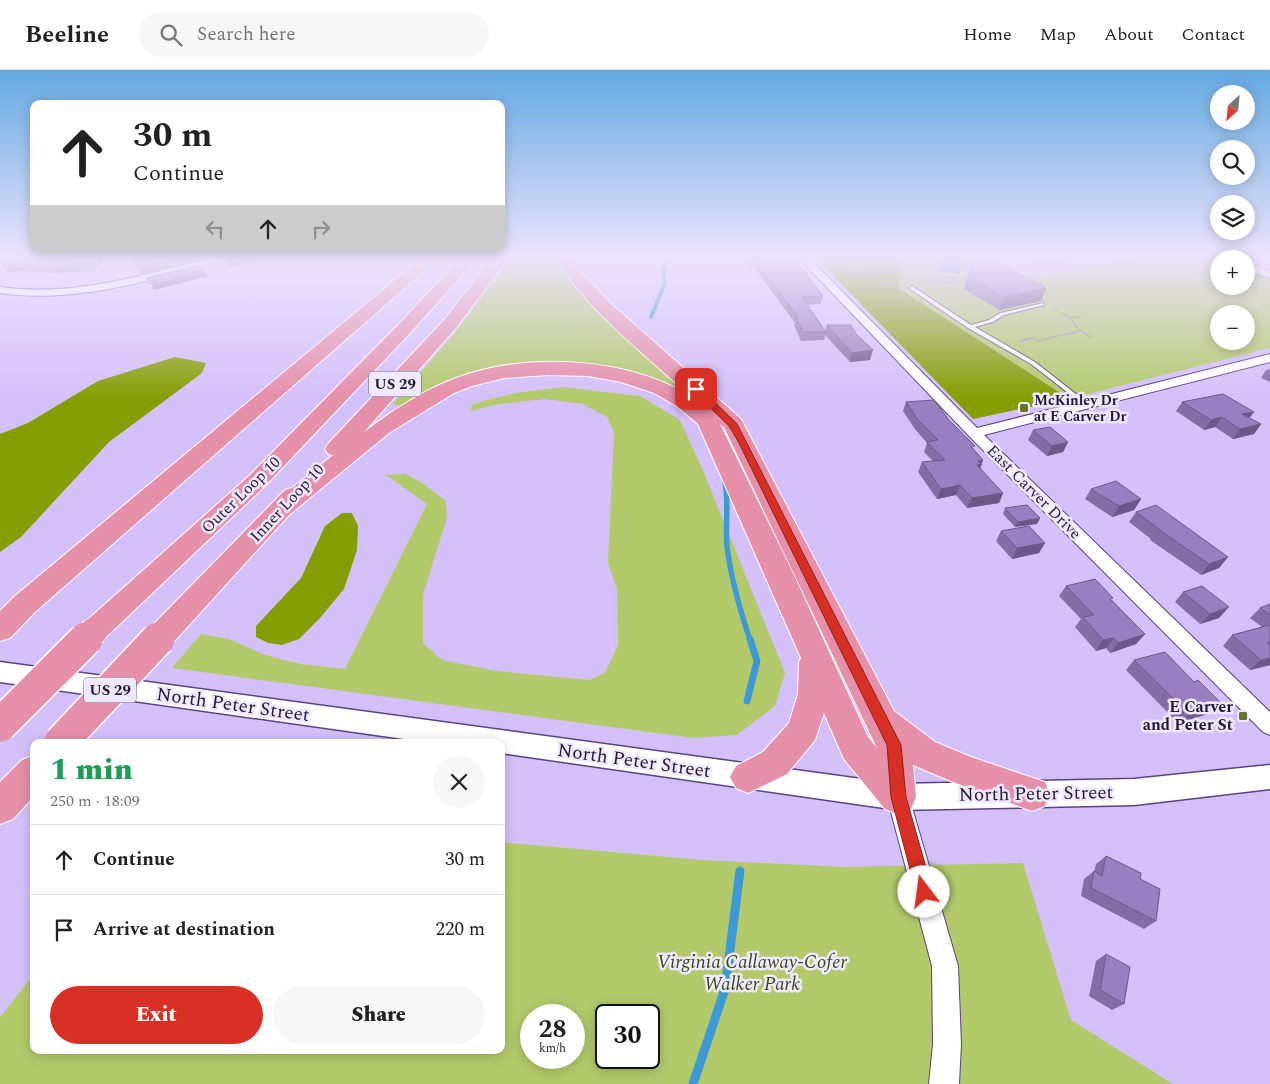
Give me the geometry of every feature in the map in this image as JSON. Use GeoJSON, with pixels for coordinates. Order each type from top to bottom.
{"type":"FeatureCollection","features":[{"type":"Feature","properties":{"kind":"highway"},"geometry":{"type":"LineString","coordinates":[[0,630],[25,604],[378,302]]}},
{"type":"Feature","properties":{"kind":"highway","name":"Outer Loop 10"},"geometry":{"type":"LineString","coordinates":[[0,725],[94,631],[258,481],[429,302]]}},
{"type":"Feature","properties":{"kind":"highway","name":"Inner Loop 10"},"geometry":{"type":"LineString","coordinates":[[64,739],[282,509],[450,324],[466,302]]}},
{"type":"Feature","properties":{"kind":"highway"},"geometry":{"type":"LineString","coordinates":[[600,302],[733,424],[894,745],[898,797]]}},
{"type":"Feature","properties":{"kind":"highway"},"geometry":{"type":"LineString","coordinates":[[282,509],[355,449],[403,414],[448,388],[491,374],[539,369],[587,370],[624,376],[665,389],[692,406],[708,420],[778,571],[856,748],[898,797]]}},
{"type":"Feature","properties":{"kind":"highway"},"geometry":{"type":"LineString","coordinates":[[0,618],[25,604]]}},
{"type":"Feature","properties":{"kind":"highway"},"geometry":{"type":"LineString","coordinates":[[748,777],[776,763],[803,730],[814,694],[814,653]]}},
{"type":"Feature","properties":{"kind":"highway"},"geometry":{"type":"LineString","coordinates":[[883,721],[923,753],[1032,794]]}},
{"type":"Feature","properties":{"kind":"highway"},"geometry":{"type":"LineString","coordinates":[[0,807],[30,775]]}},
{"type":"Feature","properties":{"kind":"street","name":"East Carver Drive"},"geometry":{"type":"LineString","coordinates":[[848,302],[974,433],[1270,726]]}},
{"type":"Feature","properties":{"kind":"street"},"geometry":{"type":"LineString","coordinates":[[974,433],[1270,358]]}},
{"type":"Feature","properties":{"kind":"street","name":"North Peter Street"},"geometry":{"type":"LineString","coordinates":[[0,672],[477,739]]}},
{"type":"Feature","properties":{"kind":"street","name":"North Peter Street"},"geometry":{"type":"LineString","coordinates":[[505,743],[898,797],[1134,792],[1270,776]]}},
{"type":"Feature","properties":{"kind":"street"},"geometry":{"type":"LineString","coordinates":[[898,797],[945,966],[947,1044],[944,1084]]}},
{"type":"Feature","properties":{"kind":"lane"},"geometry":{"type":"LineString","coordinates":[[934,302],[1032,363],[1087,405]]}},
{"type":"Feature","properties":{"kind":"lane"},"geometry":{"type":"LineString","coordinates":[[970,326],[991,321],[1002,314],[1042,304]]}},
{"type":"Feature","properties":{"kind":"path"},"geometry":{"type":"LineString","coordinates":[[1051,307],[1071,318],[1080,331],[1092,338]]}},
{"type":"Feature","properties":{"kind":"path"},"geometry":{"type":"LineString","coordinates":[[1071,318],[1081,317]]}},
{"type":"Feature","properties":{"kind":"path"},"geometry":{"type":"LineString","coordinates":[[1020,341],[1032,338],[1038,341],[1080,331]]}},
{"type":"Feature","properties":{"kind":"green space"},"geometry":{"type":"Polygon","coordinates":[[[478,302],[592,302],[690,392],[645,374],[526,365],[406,407],[393,404],[453,335],[478,302]]]}},
{"type":"Feature","properties":{"kind":"green space"},"geometry":{"type":"Polygon","coordinates":[[[859,302],[920,302],[1065,396],[1064,400],[973,419],[859,302]]]}},
{"type":"Feature","properties":{"kind":"green space"},"geometry":{"type":"Polygon","coordinates":[[[920,302],[1270,302],[1270,348],[1072,398],[1065,396],[920,302]]]}},
{"type":"Feature","properties":{"kind":"green space"},"geometry":{"type":"Polygon","coordinates":[[[175,357],[206,363],[202,373],[109,442],[21,537],[0,552],[0,434],[28,423],[98,381],[175,357]]]}},
{"type":"Feature","properties":{"kind":"green space"},"geometry":{"type":"Polygon","coordinates":[[[563,387],[640,396],[680,420],[705,475],[785,673],[775,706],[737,735],[693,738],[172,668],[201,634],[229,639],[265,655],[301,664],[345,669],[427,504],[386,475],[406,474],[424,484],[446,501],[447,518],[423,595],[423,643],[442,660],[496,671],[589,680],[605,673],[618,645],[617,589],[608,563],[614,432],[607,417],[583,404],[544,399],[494,405],[470,411],[473,404],[515,393],[563,387]]]}},
{"type":"Feature","properties":{"kind":"green space"},"geometry":{"type":"Polygon","coordinates":[[[342,513],[352,513],[358,526],[357,550],[344,589],[320,618],[299,639],[282,645],[268,643],[256,637],[256,626],[301,578],[325,526],[342,513]]]}},
{"type":"Feature","properties":{"kind":"green space","name":"Virginia Callaway-Cofer Walker Park"},"geometry":{"type":"Polygon","coordinates":[[[505,842],[702,860],[846,867],[1023,863],[1071,1020],[1173,1084],[0,1084],[0,1017],[30,979],[30,1054],[505,1054],[505,842]]]}},
{"type":"Feature","properties":{"kind":"building"},"geometry":{"type":"Polygon","coordinates":[[[787,302],[806,302],[826,332],[803,332],[796,317],[798,317],[787,302]]]}},
{"type":"Feature","properties":{"kind":"building"},"geometry":{"type":"Polygon","coordinates":[[[827,325],[851,325],[856,334],[873,350],[852,353],[827,325]]]}},
{"type":"Feature","properties":{"kind":"building"},"geometry":{"type":"Polygon","coordinates":[[[1223,394],[1254,412],[1242,414],[1261,424],[1240,429],[1222,417],[1211,420],[1182,402],[1223,394]]]}},
{"type":"Feature","properties":{"kind":"building"},"geometry":{"type":"Polygon","coordinates":[[[934,400],[949,420],[975,446],[971,447],[983,460],[978,461],[982,464],[977,465],[1003,493],[972,498],[960,485],[941,489],[922,462],[945,460],[927,442],[938,440],[918,420],[906,402],[934,400]]]}},
{"type":"Feature","properties":{"kind":"building"},"geometry":{"type":"Polygon","coordinates":[[[1050,427],[1068,442],[1052,446],[1033,430],[1050,427]]]}},
{"type":"Feature","properties":{"kind":"building"},"geometry":{"type":"Polygon","coordinates":[[[1116,481],[1141,499],[1119,506],[1091,489],[1116,481]]]}},
{"type":"Feature","properties":{"kind":"building"},"geometry":{"type":"Polygon","coordinates":[[[1027,505],[1040,518],[1018,522],[1005,508],[1027,505]]]}},
{"type":"Feature","properties":{"kind":"building"},"geometry":{"type":"Polygon","coordinates":[[[1156,505],[1228,557],[1209,564],[1136,512],[1156,505]]]}},
{"type":"Feature","properties":{"kind":"building"},"geometry":{"type":"Polygon","coordinates":[[[1029,526],[1045,543],[1017,548],[1001,531],[1029,526]]]}},
{"type":"Feature","properties":{"kind":"building"},"geometry":{"type":"Polygon","coordinates":[[[1095,579],[1113,598],[1110,599],[1145,634],[1118,643],[1114,638],[1103,640],[1083,617],[1094,615],[1066,586],[1095,579]]]}},
{"type":"Feature","properties":{"kind":"building"},"geometry":{"type":"Polygon","coordinates":[[[1202,586],[1229,607],[1210,614],[1183,592],[1202,586]]]}},
{"type":"Feature","properties":{"kind":"building"},"geometry":{"type":"Polygon","coordinates":[[[1270,604],[1270,615],[1260,608],[1270,604]]]}},
{"type":"Feature","properties":{"kind":"building"},"geometry":{"type":"Polygon","coordinates":[[[1270,625],[1270,642],[1267,643],[1270,646],[1270,658],[1261,660],[1232,635],[1270,625]]]}},
{"type":"Feature","properties":{"kind":"building"},"geometry":{"type":"Polygon","coordinates":[[[1165,652],[1194,682],[1198,680],[1220,702],[1216,703],[1218,705],[1191,712],[1188,709],[1185,710],[1134,660],[1165,652]]]}},
{"type":"Feature","properties":{"kind":"building"},"geometry":{"type":"Polygon","coordinates":[[[1106,856],[1141,873],[1140,879],[1160,889],[1156,921],[1091,888],[1094,871],[1102,876],[1106,856]]]}},
{"type":"Feature","properties":{"kind":"building"},"geometry":{"type":"Polygon","coordinates":[[[1106,954],[1130,967],[1124,1004],[1100,990],[1106,954]]]}},
{"type":"Feature","properties":{"kind":"waterway"},"geometry":{"type":"LineString","coordinates":[[651,317],[657,302]]}},
{"type":"Feature","properties":{"kind":"waterway"},"geometry":{"type":"LineString","coordinates":[[725,482],[727,498],[727,547],[736,594],[750,640]]}},
{"type":"Feature","properties":{"kind":"waterway"},"geometry":{"type":"LineString","coordinates":[[747,701],[757,661],[750,639]]}},
{"type":"Feature","properties":{"kind":"waterway"},"geometry":{"type":"LineString","coordinates":[[693,1084],[725,989],[740,871]]}},
{"type":"Feature","properties":{"kind":"place","name":"McKinley Dr at E Carver Dr"},"geometry":{"type":"Point","coordinates":[1024,408]}},
{"type":"Feature","properties":{"kind":"place","name":"E Carver and Peter St"},"geometry":{"type":"Point","coordinates":[1243,716]}},
{"type":"Feature","properties":{"kind":"route"},"geometry":{"type":"LineString","coordinates":[[696,389],[733,424],[894,745],[898,797],[924,892]]}}]}
